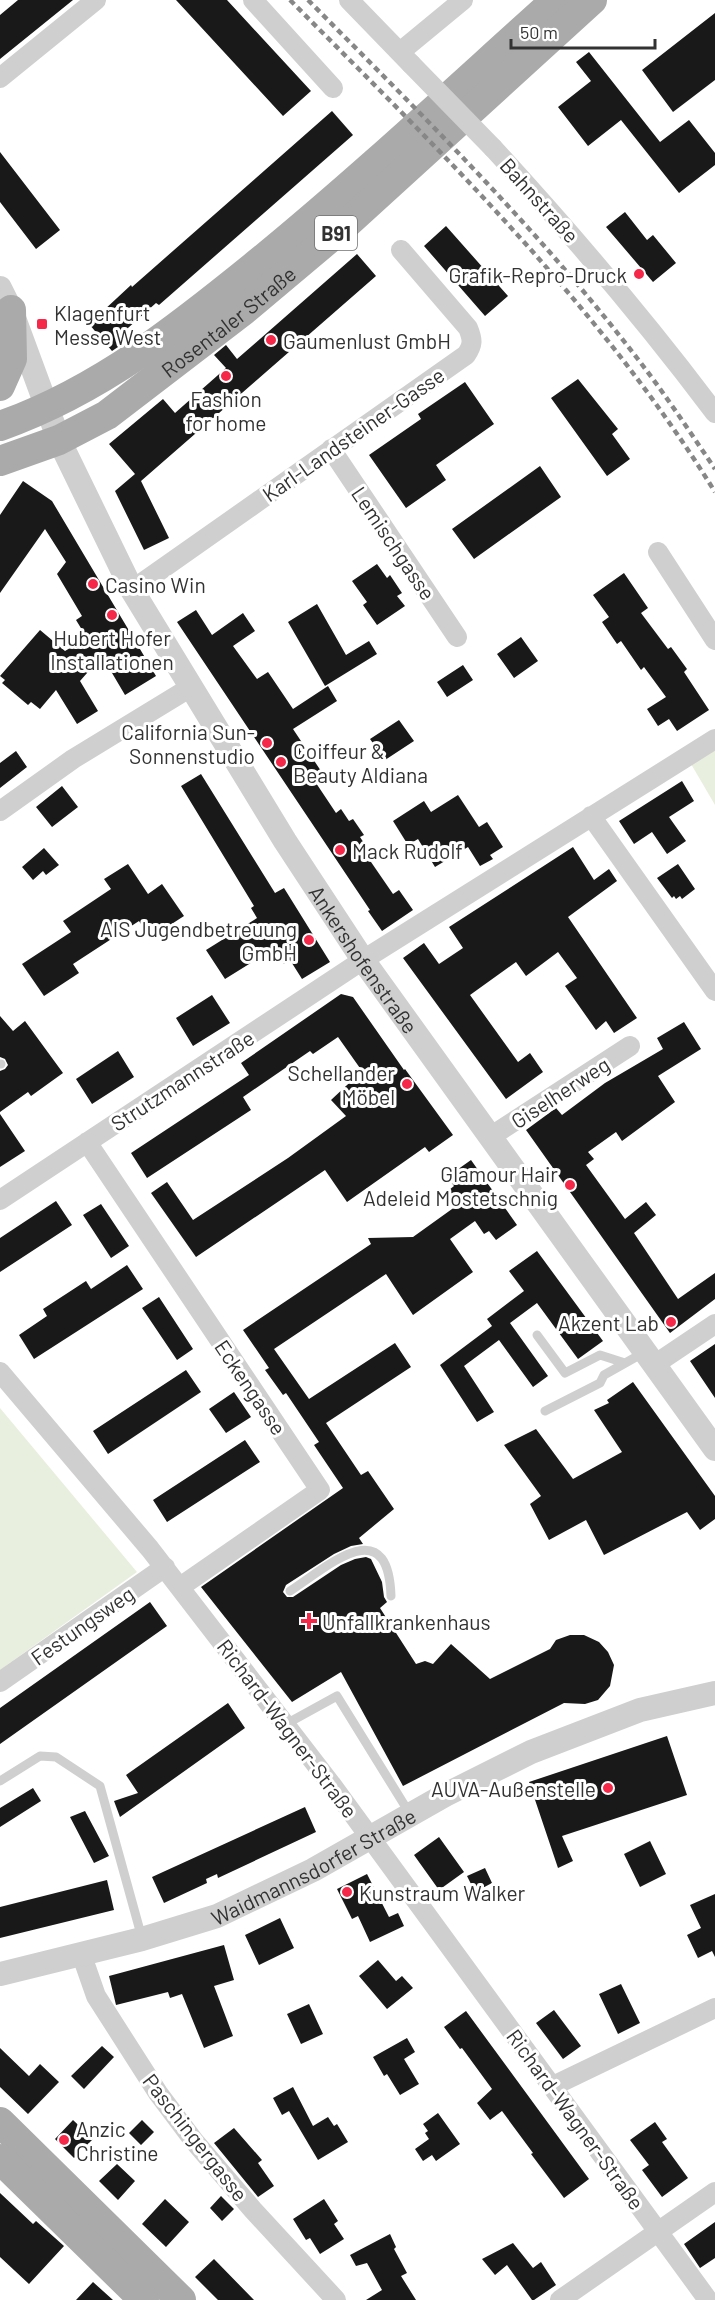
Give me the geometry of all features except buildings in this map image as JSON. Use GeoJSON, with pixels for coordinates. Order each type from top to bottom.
{"type":"FeatureCollection","features":[{"type":"Feature","properties":{"kind":"main road","name":"Rosentaler Straße"},"geometry":{"type":"LineString","coordinates":[[15,433],[138,355],[219,294],[332,202],[556,0]]}},
{"type":"Feature","properties":{"kind":"main road","name":"Rosentaler Straße"},"geometry":{"type":"LineString","coordinates":[[15,433],[59,440],[106,414],[244,310],[344,226],[592,0]]}},
{"type":"Feature","properties":{"kind":"main road"},"geometry":{"type":"LineString","coordinates":[[0,386],[12,359],[6,299]]}},
{"type":"Feature","properties":{"kind":"main road"},"geometry":{"type":"LineString","coordinates":[[0,2122],[181,2300]]}},
{"type":"Feature","properties":{"kind":"main road"},"geometry":{"type":"LineString","coordinates":[[0,2159],[144,2300]]}},
{"type":"Feature","properties":{"kind":"street"},"geometry":{"type":"LineString","coordinates":[[0,78],[96,0]]}},
{"type":"Feature","properties":{"kind":"street"},"geometry":{"type":"LineString","coordinates":[[253,0],[333,88]]}},
{"type":"Feature","properties":{"kind":"street","name":"Bahnstraße"},"geometry":{"type":"LineString","coordinates":[[349,0],[494,148],[641,317],[715,413]]}},
{"type":"Feature","properties":{"kind":"street"},"geometry":{"type":"LineString","coordinates":[[406,58],[463,0]]}},
{"type":"Feature","properties":{"kind":"street","name":"Karl-Landsteiner-Gasse"},"geometry":{"type":"LineString","coordinates":[[132,590],[466,356],[472,346],[472,337],[468,328],[401,250]]}},
{"type":"Feature","properties":{"kind":"street","name":"Ankershofenstraße"},"geometry":{"type":"LineString","coordinates":[[6,299],[15,433],[59,440],[132,590],[285,841],[363,960],[490,1137],[642,1360],[715,1449]]}},
{"type":"Feature","properties":{"kind":"street","name":"Lemischgasse"},"geometry":{"type":"LineString","coordinates":[[331,450],[457,637]]}},
{"type":"Feature","properties":{"kind":"street"},"geometry":{"type":"LineString","coordinates":[[658,552],[715,640]]}},
{"type":"Feature","properties":{"kind":"street"},"geometry":{"type":"LineString","coordinates":[[0,811],[73,759],[191,687]]}},
{"type":"Feature","properties":{"kind":"street"},"geometry":{"type":"LineString","coordinates":[[363,960],[715,739]]}},
{"type":"Feature","properties":{"kind":"street"},"geometry":{"type":"LineString","coordinates":[[591,816],[715,991]]}},
{"type":"Feature","properties":{"kind":"street","name":"Strutzmannstraße"},"geometry":{"type":"LineString","coordinates":[[0,1200],[363,960]]}},
{"type":"Feature","properties":{"kind":"street","name":"Giselherweg"},"geometry":{"type":"LineString","coordinates":[[490,1137],[630,1046]]}},
{"type":"Feature","properties":{"kind":"street","name":"Eckengasse"},"geometry":{"type":"LineString","coordinates":[[87,1142],[320,1490],[180,1587]]}},
{"type":"Feature","properties":{"kind":"street"},"geometry":{"type":"LineString","coordinates":[[642,1360],[715,1324]]}},
{"type":"Feature","properties":{"kind":"street","name":"Richard-Wagner-Straße"},"geometry":{"type":"LineString","coordinates":[[0,1372],[165,1567],[286,1724],[372,1837],[708,2300]]}},
{"type":"Feature","properties":{"kind":"street","name":"Festungsweg"},"geometry":{"type":"LineString","coordinates":[[0,1682],[165,1567]]}},
{"type":"Feature","properties":{"kind":"street","name":"Waidmannsdorfer Straße"},"geometry":{"type":"LineString","coordinates":[[0,1974],[82,1956],[218,1916],[295,1879],[410,1815],[531,1752],[640,1710],[715,1694]]}},
{"type":"Feature","properties":{"kind":"street","name":"Paschingergasse"},"geometry":{"type":"LineString","coordinates":[[82,1956],[96,1996],[158,2093],[194,2140],[254,2210],[336,2300]]}},
{"type":"Feature","properties":{"kind":"street"},"geometry":{"type":"LineString","coordinates":[[553,2086],[715,2008]]}},
{"type":"Feature","properties":{"kind":"street"},"geometry":{"type":"LineString","coordinates":[[560,2300],[715,2192]]}},
{"type":"Feature","properties":{"kind":"lane"},"geometry":{"type":"LineString","coordinates":[[537,1335],[565,1373],[600,1355],[642,1360]]}},
{"type":"Feature","properties":{"kind":"lane"},"geometry":{"type":"LineString","coordinates":[[545,1411],[600,1383],[604,1375],[642,1360]]}},
{"type":"Feature","properties":{"kind":"lane"},"geometry":{"type":"LineString","coordinates":[[290,1591],[350,1552],[370,1550],[379,1555],[384,1564],[390,1578],[391,1596]]}},
{"type":"Feature","properties":{"kind":"lane"},"geometry":{"type":"LineString","coordinates":[[286,1724],[337,1696],[410,1815]]}},
{"type":"Feature","properties":{"kind":"lane"},"geometry":{"type":"LineString","coordinates":[[0,1781],[39,1756],[56,1757],[100,1786],[142,1940]]}},
{"type":"Feature","properties":{"kind":"green space"},"geometry":{"type":"Polygon","coordinates":[[[715,749],[715,805],[691,764],[715,749]]]}},
{"type":"Feature","properties":{"kind":"green space"},"geometry":{"type":"Polygon","coordinates":[[[0,1408],[137,1572],[0,1670],[0,1408]]]}},
{"type":"Feature","properties":{"kind":"railway"},"geometry":{"type":"LineString","coordinates":[[290,0],[461,174],[570,295],[622,358],[670,424],[715,492]]}},
{"type":"Feature","properties":{"kind":"railway"},"geometry":{"type":"LineString","coordinates":[[308,0],[394,86],[560,264],[647,372],[715,469]]}},
{"type":"Feature","properties":{"kind":"place","name":"Grafik-Repro-Druck"},"geometry":{"type":"Point","coordinates":[639,274]}},
{"type":"Feature","properties":{"kind":"place","name":"Klagenfurt Messe West"},"geometry":{"type":"Point","coordinates":[42,324]}},
{"type":"Feature","properties":{"kind":"place","name":"Gaumenlust GmbH"},"geometry":{"type":"Point","coordinates":[271,340]}},
{"type":"Feature","properties":{"kind":"place","name":"Fashion for home"},"geometry":{"type":"Point","coordinates":[226,376]}},
{"type":"Feature","properties":{"kind":"place","name":"Casino Win"},"geometry":{"type":"Point","coordinates":[93,584]}},
{"type":"Feature","properties":{"kind":"place","name":"Hubert Hofer Installationen"},"geometry":{"type":"Point","coordinates":[112,615]}},
{"type":"Feature","properties":{"kind":"place","name":"California Sun- Sonnenstudio"},"geometry":{"type":"Point","coordinates":[267,743]}},
{"type":"Feature","properties":{"kind":"place","name":"Coiffeur & Beauty Aldiana"},"geometry":{"type":"Point","coordinates":[281,762]}},
{"type":"Feature","properties":{"kind":"place","name":"Mack Rudolf"},"geometry":{"type":"Point","coordinates":[340,850]}},
{"type":"Feature","properties":{"kind":"place","name":"AIS Jugendbetreuung GmbH"},"geometry":{"type":"Point","coordinates":[309,940]}},
{"type":"Feature","properties":{"kind":"place","name":"Schellander Möbel"},"geometry":{"type":"Point","coordinates":[407,1084]}},
{"type":"Feature","properties":{"kind":"place","name":"Glamour Hair Adeleid Mostetschnig"},"geometry":{"type":"Point","coordinates":[570,1185]}},
{"type":"Feature","properties":{"kind":"place","name":"Akzent Lab"},"geometry":{"type":"Point","coordinates":[671,1322]}},
{"type":"Feature","properties":{"kind":"place","name":"Unfallkrankenhaus"},"geometry":{"type":"Point","coordinates":[309,1621]}},
{"type":"Feature","properties":{"kind":"place","name":"AUVA-Außenstelle"},"geometry":{"type":"Point","coordinates":[608,1788]}},
{"type":"Feature","properties":{"kind":"place","name":"Kunstraum Walker"},"geometry":{"type":"Point","coordinates":[347,1892]}},
{"type":"Feature","properties":{"kind":"place","name":"Anzic Christine"},"geometry":{"type":"Point","coordinates":[64,2140]}}]}
